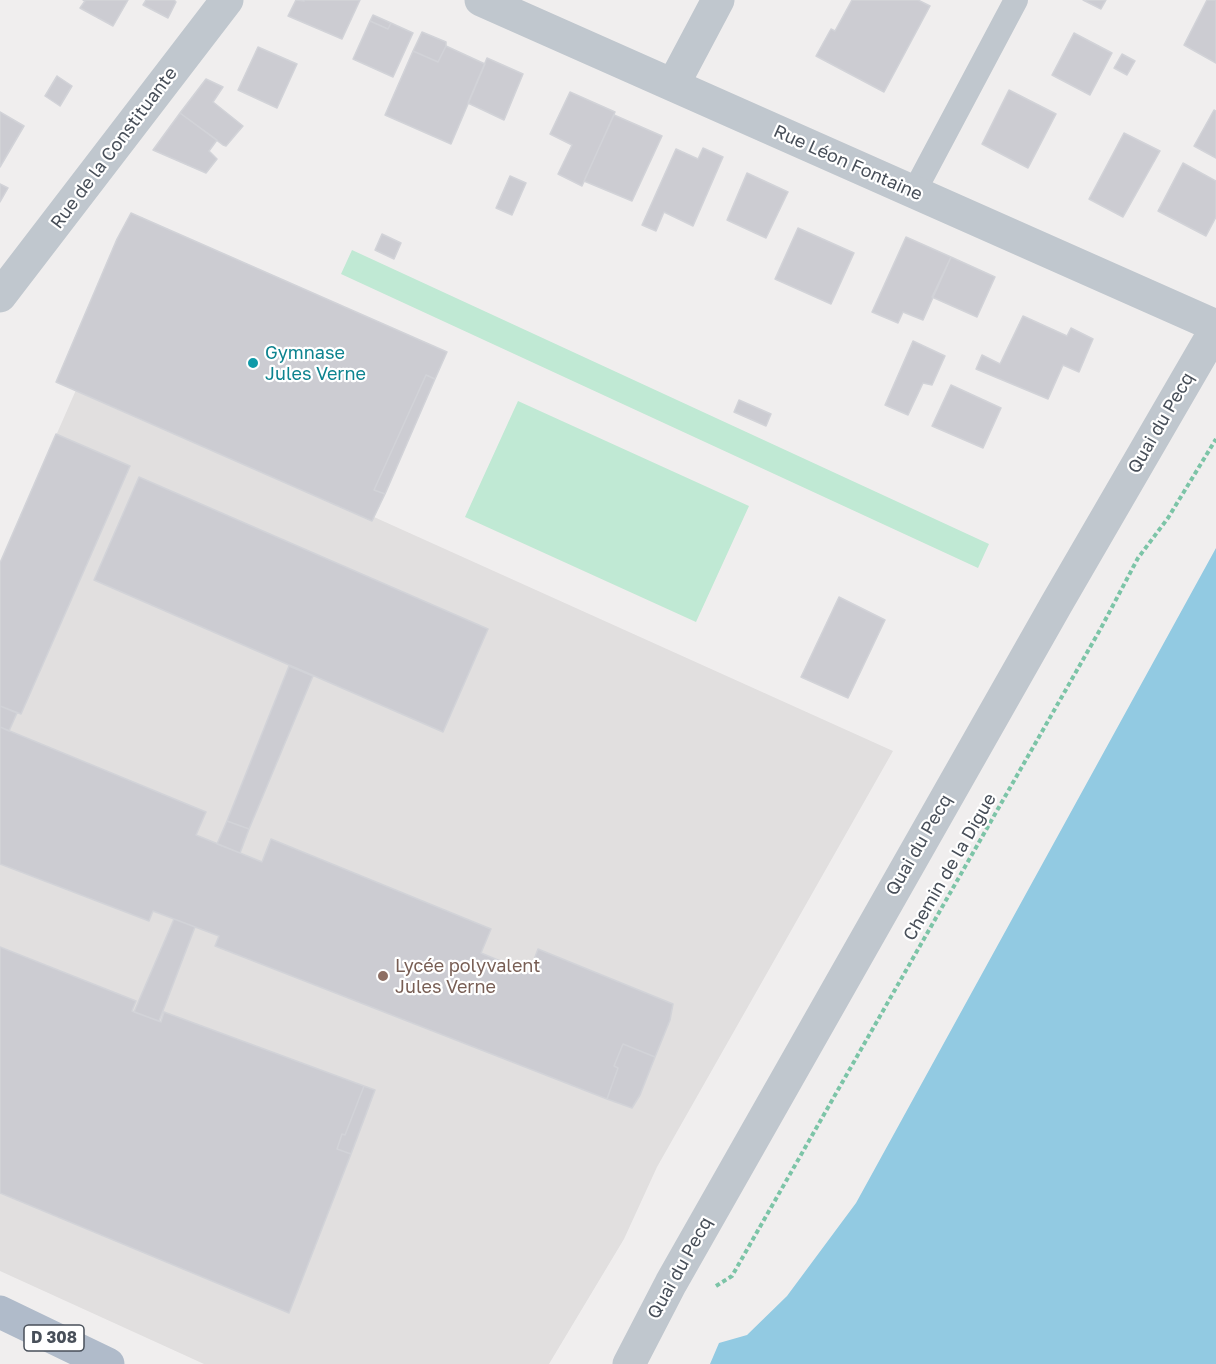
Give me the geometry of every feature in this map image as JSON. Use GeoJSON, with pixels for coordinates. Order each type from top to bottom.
{"type":"FeatureCollection","features":[{"type":"Feature","properties":{"kind":"main road","name":"D 308"},"geometry":{"type":"LineString","coordinates":[[0,1312],[108,1364]]}},
{"type":"Feature","properties":{"kind":"main road","name":"D 308"},"geometry":{"type":"LineString","coordinates":[[0,1326],[97,1364]]}},
{"type":"Feature","properties":{"kind":"street","name":"Rue de la Constituante"},"geometry":{"type":"LineString","coordinates":[[0,296],[227,0]]}},
{"type":"Feature","properties":{"kind":"street","name":"Rue Léon Fontaine"},"geometry":{"type":"LineString","coordinates":[[481,0],[1216,327]]}},
{"type":"Feature","properties":{"kind":"street"},"geometry":{"type":"LineString","coordinates":[[673,85],[718,0]]}},
{"type":"Feature","properties":{"kind":"street","name":"Quai du Pecq"},"geometry":{"type":"LineString","coordinates":[[629,1364],[682,1262],[1216,327]]}},
{"type":"Feature","properties":{"kind":"lane"},"geometry":{"type":"LineString","coordinates":[[914,192],[1016,0]]}},
{"type":"Feature","properties":{"kind":"path","name":"Chemin de la Digue"},"geometry":{"type":"LineString","coordinates":[[715,1287],[732,1276],[1101,628],[1138,558],[1168,518],[1216,440]]}},
{"type":"Feature","properties":{"kind":"shaded area","name":"Lycée polyvalent Jules Verne"},"geometry":{"type":"Polygon","coordinates":[[[76,390],[372,521],[374,517],[893,751],[657,1167],[624,1239],[549,1364],[204,1364],[0,1271],[0,563],[76,390]]]}},
{"type":"Feature","properties":{"kind":"green space"},"geometry":{"type":"Polygon","coordinates":[[[352,250],[989,544],[978,568],[341,274],[352,250]]]}},
{"type":"Feature","properties":{"kind":"green space"},"geometry":{"type":"Polygon","coordinates":[[[518,401],[749,506],[696,622],[465,517],[518,401]]]}},
{"type":"Feature","properties":{"kind":"water"},"geometry":{"type":"Polygon","coordinates":[[[1216,548],[1216,1364],[710,1364],[719,1343],[747,1335],[787,1296],[856,1203],[1216,548]]]}},
{"type":"Feature","properties":{"kind":"building"},"geometry":{"type":"Polygon","coordinates":[[[83,0],[128,0],[113,26],[80,8],[85,1],[83,0]]]}},
{"type":"Feature","properties":{"kind":"building"},"geometry":{"type":"Polygon","coordinates":[[[146,0],[174,0],[176,2],[168,18],[143,5],[146,0]]]}},
{"type":"Feature","properties":{"kind":"building"},"geometry":{"type":"Polygon","coordinates":[[[296,0],[360,0],[342,39],[288,16],[296,0]]]}},
{"type":"Feature","properties":{"kind":"building"},"geometry":{"type":"Polygon","coordinates":[[[852,0],[918,0],[930,6],[884,92],[816,56],[831,29],[835,31],[852,0]]]}},
{"type":"Feature","properties":{"kind":"building"},"geometry":{"type":"Polygon","coordinates":[[[1083,0],[1106,0],[1101,9],[1083,0]]]}},
{"type":"Feature","properties":{"kind":"building"},"geometry":{"type":"Polygon","coordinates":[[[1207,0],[1216,0],[1216,63],[1184,45],[1207,0]]]}},
{"type":"Feature","properties":{"kind":"building"},"geometry":{"type":"Polygon","coordinates":[[[373,15],[391,23],[388,29],[370,21],[373,15]]]}},
{"type":"Feature","properties":{"kind":"building"},"geometry":{"type":"Polygon","coordinates":[[[370,21],[388,29],[391,23],[413,33],[393,77],[353,59],[370,21]]]}},
{"type":"Feature","properties":{"kind":"building"},"geometry":{"type":"Polygon","coordinates":[[[422,32],[446,42],[438,62],[413,51],[422,32]]]}},
{"type":"Feature","properties":{"kind":"building"},"geometry":{"type":"Polygon","coordinates":[[[1074,33],[1112,53],[1090,95],[1052,75],[1074,33]]]}},
{"type":"Feature","properties":{"kind":"building"},"geometry":{"type":"Polygon","coordinates":[[[446,46],[485,64],[451,144],[385,115],[413,51],[438,62],[446,46]]]}},
{"type":"Feature","properties":{"kind":"building"},"geometry":{"type":"Polygon","coordinates":[[[258,47],[297,64],[277,108],[238,90],[258,47]]]}},
{"type":"Feature","properties":{"kind":"building"},"geometry":{"type":"Polygon","coordinates":[[[1122,54],[1135,61],[1127,75],[1114,68],[1122,54]]]}},
{"type":"Feature","properties":{"kind":"building"},"geometry":{"type":"Polygon","coordinates":[[[487,58],[523,74],[504,120],[468,103],[487,58]]]}},
{"type":"Feature","properties":{"kind":"building"},"geometry":{"type":"Polygon","coordinates":[[[57,76],[72,86],[60,106],[45,96],[57,76]]]}},
{"type":"Feature","properties":{"kind":"building"},"geometry":{"type":"Polygon","coordinates":[[[206,79],[223,87],[213,102],[243,126],[226,146],[180,113],[206,79]]]}},
{"type":"Feature","properties":{"kind":"building"},"geometry":{"type":"Polygon","coordinates":[[[1009,90],[1056,114],[1028,168],[982,144],[1009,90]]]}},
{"type":"Feature","properties":{"kind":"building"},"geometry":{"type":"Polygon","coordinates":[[[570,92],[615,112],[582,186],[558,174],[572,145],[550,134],[570,92]]]}},
{"type":"Feature","properties":{"kind":"building"},"geometry":{"type":"Polygon","coordinates":[[[1214,110],[1216,111],[1216,158],[1194,146],[1214,110]]]}},
{"type":"Feature","properties":{"kind":"building"},"geometry":{"type":"Polygon","coordinates":[[[0,112],[24,126],[0,167],[0,112]]]}},
{"type":"Feature","properties":{"kind":"building"},"geometry":{"type":"Polygon","coordinates":[[[180,113],[217,140],[209,151],[217,159],[206,173],[153,150],[180,113]]]}},
{"type":"Feature","properties":{"kind":"building"},"geometry":{"type":"Polygon","coordinates":[[[614,115],[662,136],[632,201],[584,181],[614,115]]]}},
{"type":"Feature","properties":{"kind":"building"},"geometry":{"type":"Polygon","coordinates":[[[1124,133],[1160,151],[1123,217],[1089,199],[1124,133]]]}},
{"type":"Feature","properties":{"kind":"building"},"geometry":{"type":"Polygon","coordinates":[[[703,148],[723,157],[693,226],[664,212],[656,231],[642,225],[676,149],[698,159],[703,148]]]}},
{"type":"Feature","properties":{"kind":"building"},"geometry":{"type":"Polygon","coordinates":[[[1183,163],[1216,181],[1216,217],[1206,236],[1158,211],[1183,163]]]}},
{"type":"Feature","properties":{"kind":"building"},"geometry":{"type":"Polygon","coordinates":[[[747,173],[788,192],[766,238],[727,220],[747,173]]]}},
{"type":"Feature","properties":{"kind":"building"},"geometry":{"type":"Polygon","coordinates":[[[510,176],[526,183],[512,215],[496,208],[510,176]]]}},
{"type":"Feature","properties":{"kind":"building"},"geometry":{"type":"Polygon","coordinates":[[[0,184],[8,188],[0,202],[0,184]]]}},
{"type":"Feature","properties":{"kind":"building","name":"Gymnase Jules Verne"},"geometry":{"type":"Polygon","coordinates":[[[131,213],[447,352],[435,379],[426,375],[374,490],[385,494],[372,521],[56,382],[117,239],[131,213]]]}},
{"type":"Feature","properties":{"kind":"building"},"geometry":{"type":"Polygon","coordinates":[[[798,228],[854,253],[831,304],[775,279],[798,228]]]}},
{"type":"Feature","properties":{"kind":"building"},"geometry":{"type":"Polygon","coordinates":[[[382,234],[401,243],[394,259],[375,250],[382,234]]]}},
{"type":"Feature","properties":{"kind":"building"},"geometry":{"type":"Polygon","coordinates":[[[906,237],[951,257],[923,320],[903,312],[898,323],[872,312],[906,237]]]}},
{"type":"Feature","properties":{"kind":"building"},"geometry":{"type":"Polygon","coordinates":[[[951,257],[995,277],[977,317],[932,297],[951,257]]]}},
{"type":"Feature","properties":{"kind":"building"},"geometry":{"type":"Polygon","coordinates":[[[1023,316],[1067,336],[1071,328],[1093,339],[1079,372],[1063,365],[1048,399],[976,369],[982,355],[1000,364],[1023,316]]]}},
{"type":"Feature","properties":{"kind":"building"},"geometry":{"type":"Polygon","coordinates":[[[913,341],[945,356],[932,385],[923,383],[908,415],[885,405],[913,341]]]}},
{"type":"Feature","properties":{"kind":"building"},"geometry":{"type":"Polygon","coordinates":[[[426,375],[435,379],[385,494],[374,490],[426,375]]]}},
{"type":"Feature","properties":{"kind":"building"},"geometry":{"type":"Polygon","coordinates":[[[951,385],[1001,408],[983,448],[932,426],[951,385]]]}},
{"type":"Feature","properties":{"kind":"building"},"geometry":{"type":"Polygon","coordinates":[[[739,400],[771,414],[766,426],[734,412],[739,400]]]}},
{"type":"Feature","properties":{"kind":"building"},"geometry":{"type":"Polygon","coordinates":[[[56,434],[130,466],[21,714],[0,706],[0,563],[56,434]]]}},
{"type":"Feature","properties":{"kind":"building"},"geometry":{"type":"Polygon","coordinates":[[[139,477],[488,629],[443,732],[94,580],[139,477]]]}},
{"type":"Feature","properties":{"kind":"building"},"geometry":{"type":"Polygon","coordinates":[[[839,597],[885,620],[848,698],[801,677],[839,597]]]}},
{"type":"Feature","properties":{"kind":"building"},"geometry":{"type":"Polygon","coordinates":[[[289,666],[313,676],[249,829],[227,821],[289,666]]]}},
{"type":"Feature","properties":{"kind":"building"},"geometry":{"type":"Polygon","coordinates":[[[0,706],[17,713],[9,731],[0,727],[0,706]]]}},
{"type":"Feature","properties":{"kind":"building"},"geometry":{"type":"Polygon","coordinates":[[[0,727],[206,812],[196,835],[262,862],[271,839],[491,929],[481,953],[529,973],[538,949],[673,1004],[670,1020],[655,1057],[623,1044],[614,1066],[618,1068],[607,1099],[215,946],[219,936],[153,911],[149,921],[0,864],[0,727]]]}},
{"type":"Feature","properties":{"kind":"building"},"geometry":{"type":"Polygon","coordinates":[[[227,821],[249,829],[240,853],[217,844],[227,821]]]}},
{"type":"Feature","properties":{"kind":"building"},"geometry":{"type":"Polygon","coordinates":[[[174,919],[195,927],[159,1021],[134,1012],[174,919]]]}},
{"type":"Feature","properties":{"kind":"building"},"geometry":{"type":"Polygon","coordinates":[[[0,947],[136,1001],[132,1011],[161,1022],[164,1012],[364,1086],[345,1135],[342,1134],[337,1149],[351,1154],[289,1313],[0,1193],[0,947]]]}},
{"type":"Feature","properties":{"kind":"building"},"geometry":{"type":"Polygon","coordinates":[[[623,1044],[655,1057],[640,1095],[632,1108],[607,1099],[618,1068],[614,1066],[623,1044]]]}},
{"type":"Feature","properties":{"kind":"building"},"geometry":{"type":"Polygon","coordinates":[[[364,1086],[375,1090],[351,1154],[337,1149],[342,1134],[345,1135],[364,1086]]]}},
{"type":"Feature","properties":{"kind":"place","name":"Gymnase Jules Verne"},"geometry":{"type":"Point","coordinates":[253,363]}},
{"type":"Feature","properties":{"kind":"place","name":"Lycée polyvalent Jules Verne"},"geometry":{"type":"Point","coordinates":[383,976]}}]}
